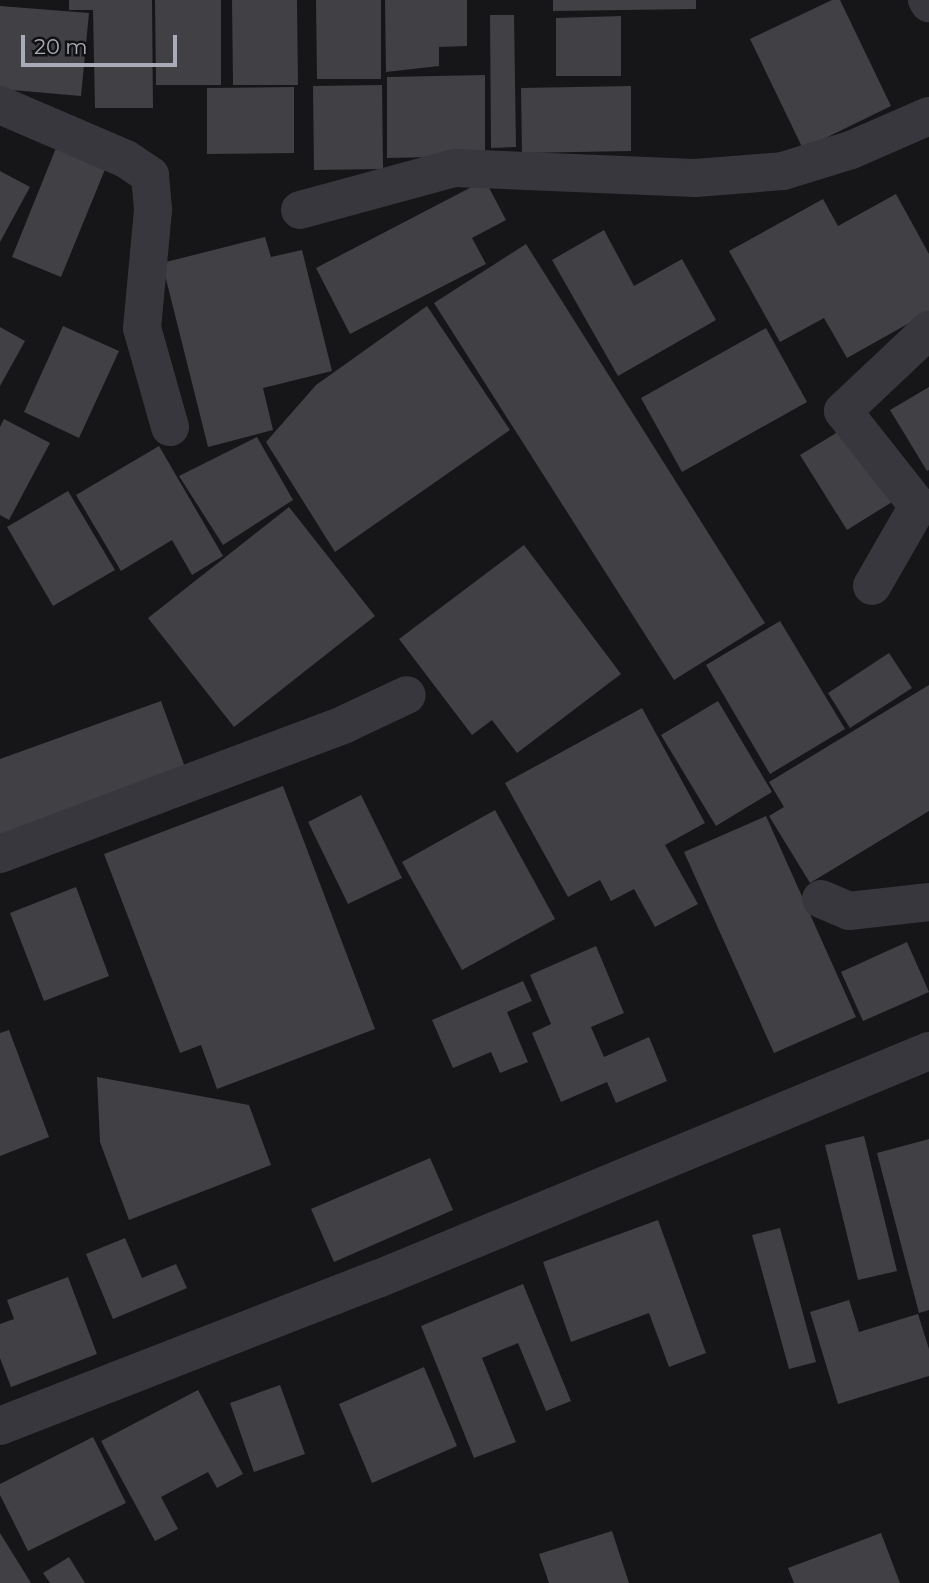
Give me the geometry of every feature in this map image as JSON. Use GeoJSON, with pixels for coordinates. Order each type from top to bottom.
{"type":"FeatureCollection","features":[{"type":"Feature","properties":{"kind":"street"},"geometry":{"type":"LineString","coordinates":[[0,105],[126,159],[150,175],[153,210],[142,328],[170,427]]}},
{"type":"Feature","properties":{"kind":"street"},"geometry":{"type":"LineString","coordinates":[[300,210],[455,168],[695,178],[783,171],[851,150],[929,117]]}},
{"type":"Feature","properties":{"kind":"street"},"geometry":{"type":"LineString","coordinates":[[872,586],[918,506],[844,411],[929,330]]}},
{"type":"Feature","properties":{"kind":"street"},"geometry":{"type":"LineString","coordinates":[[0,854],[345,724],[407,695]]}},
{"type":"Feature","properties":{"kind":"street"},"geometry":{"type":"LineString","coordinates":[[821,900],[849,911],[929,902]]}},
{"type":"Feature","properties":{"kind":"street"},"geometry":{"type":"LineString","coordinates":[[0,1426],[378,1279],[929,1051]]}},
{"type":"Feature","properties":{"kind":"building"},"geometry":{"type":"Polygon","coordinates":[[[69,0],[152,0],[153,108],[95,108],[93,10],[69,10],[69,0]]]}},
{"type":"Feature","properties":{"kind":"building"},"geometry":{"type":"Polygon","coordinates":[[[155,0],[221,0],[221,85],[156,85],[155,0]]]}},
{"type":"Feature","properties":{"kind":"building"},"geometry":{"type":"Polygon","coordinates":[[[232,0],[297,0],[298,85],[233,85],[232,0]]]}},
{"type":"Feature","properties":{"kind":"building"},"geometry":{"type":"Polygon","coordinates":[[[316,0],[381,0],[381,79],[317,79],[316,0]]]}},
{"type":"Feature","properties":{"kind":"building"},"geometry":{"type":"Polygon","coordinates":[[[385,0],[467,0],[467,46],[439,47],[439,66],[386,72],[385,0]]]}},
{"type":"Feature","properties":{"kind":"building"},"geometry":{"type":"Polygon","coordinates":[[[553,0],[696,0],[696,9],[553,11],[553,0]]]}},
{"type":"Feature","properties":{"kind":"building"},"geometry":{"type":"Polygon","coordinates":[[[832,0],[840,0],[891,106],[803,149],[750,39],[832,0]]]}},
{"type":"Feature","properties":{"kind":"building"},"geometry":{"type":"Polygon","coordinates":[[[0,6],[89,13],[81,96],[0,89],[0,6]]]}},
{"type":"Feature","properties":{"kind":"building"},"geometry":{"type":"Polygon","coordinates":[[[490,15],[514,15],[516,147],[491,148],[490,15]]]}},
{"type":"Feature","properties":{"kind":"building"},"geometry":{"type":"Polygon","coordinates":[[[621,16],[621,76],[556,76],[556,18],[621,16]]]}},
{"type":"Feature","properties":{"kind":"building"},"geometry":{"type":"Polygon","coordinates":[[[485,75],[485,156],[387,158],[387,77],[485,75]]]}},
{"type":"Feature","properties":{"kind":"building"},"geometry":{"type":"Polygon","coordinates":[[[382,85],[383,169],[314,170],[313,86],[382,85]]]}},
{"type":"Feature","properties":{"kind":"building"},"geometry":{"type":"Polygon","coordinates":[[[631,86],[631,151],[522,153],[521,88],[631,86]]]}},
{"type":"Feature","properties":{"kind":"building"},"geometry":{"type":"Polygon","coordinates":[[[294,87],[294,153],[207,154],[207,88],[294,87]]]}},
{"type":"Feature","properties":{"kind":"building"},"geometry":{"type":"Polygon","coordinates":[[[56,148],[106,167],[61,277],[12,257],[56,148]]]}},
{"type":"Feature","properties":{"kind":"building"},"geometry":{"type":"Polygon","coordinates":[[[0,171],[30,187],[0,242],[0,171]]]}},
{"type":"Feature","properties":{"kind":"building"},"geometry":{"type":"Polygon","coordinates":[[[485,180],[506,220],[472,238],[486,264],[350,334],[316,268],[485,180]]]}},
{"type":"Feature","properties":{"kind":"building"},"geometry":{"type":"Polygon","coordinates":[[[896,194],[929,254],[929,312],[847,358],[824,318],[780,342],[729,251],[823,199],[838,226],[896,194]]]}},
{"type":"Feature","properties":{"kind":"building"},"geometry":{"type":"Polygon","coordinates":[[[604,230],[634,286],[682,259],[716,320],[618,376],[552,260],[604,230]]]}},
{"type":"Feature","properties":{"kind":"building"},"geometry":{"type":"Polygon","coordinates":[[[265,237],[271,257],[302,250],[332,371],[263,388],[273,430],[208,447],[162,263],[265,237]]]}},
{"type":"Feature","properties":{"kind":"building"},"geometry":{"type":"Polygon","coordinates":[[[526,244],[765,623],[674,680],[434,303],[526,244]]]}},
{"type":"Feature","properties":{"kind":"building"},"geometry":{"type":"Polygon","coordinates":[[[427,306],[510,430],[335,552],[266,442],[316,385],[427,306]]]}},
{"type":"Feature","properties":{"kind":"building"},"geometry":{"type":"Polygon","coordinates":[[[63,326],[119,351],[79,438],[24,412],[63,326]]]}},
{"type":"Feature","properties":{"kind":"building"},"geometry":{"type":"Polygon","coordinates":[[[0,327],[25,341],[0,386],[0,327]]]}},
{"type":"Feature","properties":{"kind":"building"},"geometry":{"type":"Polygon","coordinates":[[[766,328],[807,402],[682,472],[641,398],[766,328]]]}},
{"type":"Feature","properties":{"kind":"building"},"geometry":{"type":"Polygon","coordinates":[[[929,387],[929,470],[927,471],[890,410],[929,387]]]}},
{"type":"Feature","properties":{"kind":"building"},"geometry":{"type":"Polygon","coordinates":[[[4,419],[50,443],[9,520],[0,515],[0,427],[4,419]]]}},
{"type":"Feature","properties":{"kind":"building"},"geometry":{"type":"Polygon","coordinates":[[[846,427],[892,502],[847,530],[800,455],[846,427]]]}},
{"type":"Feature","properties":{"kind":"building"},"geometry":{"type":"Polygon","coordinates":[[[257,437],[293,500],[223,545],[179,476],[257,437]]]}},
{"type":"Feature","properties":{"kind":"building"},"geometry":{"type":"Polygon","coordinates":[[[159,446],[223,556],[192,575],[172,540],[121,571],[76,495],[159,446]]]}},
{"type":"Feature","properties":{"kind":"building"},"geometry":{"type":"Polygon","coordinates":[[[68,491],[115,570],[53,606],[7,527],[68,491]]]}},
{"type":"Feature","properties":{"kind":"building"},"geometry":{"type":"Polygon","coordinates":[[[289,507],[375,616],[234,727],[148,618],[289,507]]]}},
{"type":"Feature","properties":{"kind":"building"},"geometry":{"type":"Polygon","coordinates":[[[524,545],[621,674],[517,753],[492,720],[472,735],[399,639],[524,545]]]}},
{"type":"Feature","properties":{"kind":"building"},"geometry":{"type":"Polygon","coordinates":[[[780,621],[845,729],[770,774],[706,665],[780,621]]]}},
{"type":"Feature","properties":{"kind":"building"},"geometry":{"type":"Polygon","coordinates":[[[889,653],[912,688],[850,728],[828,693],[889,653]]]}},
{"type":"Feature","properties":{"kind":"building"},"geometry":{"type":"Polygon","coordinates":[[[929,685],[929,811],[810,883],[769,816],[784,807],[769,782],[929,685]]]}},
{"type":"Feature","properties":{"kind":"building"},"geometry":{"type":"Polygon","coordinates":[[[161,701],[186,770],[0,837],[0,759],[161,701]]]}},
{"type":"Feature","properties":{"kind":"building"},"geometry":{"type":"Polygon","coordinates":[[[718,701],[772,792],[716,826],[661,735],[718,701]]]}},
{"type":"Feature","properties":{"kind":"building"},"geometry":{"type":"Polygon","coordinates":[[[642,708],[705,823],[665,845],[698,904],[655,927],[634,889],[611,901],[600,880],[568,897],[505,783],[642,708]]]}},
{"type":"Feature","properties":{"kind":"building"},"geometry":{"type":"Polygon","coordinates":[[[283,786],[375,1029],[217,1089],[201,1045],[180,1053],[104,854],[283,786]]]}},
{"type":"Feature","properties":{"kind":"building"},"geometry":{"type":"Polygon","coordinates":[[[361,795],[402,878],[348,904],[308,822],[361,795]]]}},
{"type":"Feature","properties":{"kind":"building"},"geometry":{"type":"Polygon","coordinates":[[[495,810],[555,919],[462,970],[402,862],[495,810]]]}},
{"type":"Feature","properties":{"kind":"building"},"geometry":{"type":"Polygon","coordinates":[[[766,816],[856,1017],[774,1053],[684,852],[766,816]]]}},
{"type":"Feature","properties":{"kind":"building"},"geometry":{"type":"Polygon","coordinates":[[[76,887],[109,976],[44,1001],[10,913],[76,887]]]}},
{"type":"Feature","properties":{"kind":"building"},"geometry":{"type":"Polygon","coordinates":[[[907,942],[929,992],[863,1021],[841,972],[907,942]]]}},
{"type":"Feature","properties":{"kind":"building"},"geometry":{"type":"Polygon","coordinates":[[[596,946],[624,1013],[591,1027],[604,1057],[649,1037],[667,1081],[616,1103],[607,1082],[561,1102],[532,1033],[551,1024],[530,975],[596,946]]]}},
{"type":"Feature","properties":{"kind":"building"},"geometry":{"type":"Polygon","coordinates":[[[523,981],[532,1001],[507,1012],[528,1062],[500,1073],[491,1052],[453,1068],[432,1020],[523,981]]]}},
{"type":"Feature","properties":{"kind":"building"},"geometry":{"type":"Polygon","coordinates":[[[9,1030],[49,1137],[0,1156],[0,1033],[9,1030]]]}},
{"type":"Feature","properties":{"kind":"building"},"geometry":{"type":"Polygon","coordinates":[[[97,1077],[249,1105],[271,1165],[129,1220],[100,1142],[97,1077]]]}},
{"type":"Feature","properties":{"kind":"building"},"geometry":{"type":"Polygon","coordinates":[[[864,1136],[897,1271],[858,1280],[825,1145],[864,1136]]]}},
{"type":"Feature","properties":{"kind":"building"},"geometry":{"type":"Polygon","coordinates":[[[929,1139],[929,1310],[919,1313],[877,1153],[929,1139]]]}},
{"type":"Feature","properties":{"kind":"building"},"geometry":{"type":"Polygon","coordinates":[[[430,1158],[453,1210],[334,1262],[311,1209],[430,1158]]]}},
{"type":"Feature","properties":{"kind":"building"},"geometry":{"type":"Polygon","coordinates":[[[658,1220],[706,1353],[669,1367],[649,1313],[571,1342],[543,1262],[658,1220]]]}},
{"type":"Feature","properties":{"kind":"building"},"geometry":{"type":"Polygon","coordinates":[[[780,1228],[816,1362],[789,1369],[752,1235],[780,1228]]]}},
{"type":"Feature","properties":{"kind":"building"},"geometry":{"type":"Polygon","coordinates":[[[125,1238],[142,1278],[176,1264],[187,1288],[113,1319],[86,1254],[125,1238]]]}},
{"type":"Feature","properties":{"kind":"building"},"geometry":{"type":"Polygon","coordinates":[[[68,1277],[97,1354],[11,1387],[0,1358],[0,1324],[14,1319],[7,1300],[68,1277]]]}},
{"type":"Feature","properties":{"kind":"building"},"geometry":{"type":"Polygon","coordinates":[[[523,1284],[571,1401],[546,1411],[518,1343],[482,1358],[516,1442],[474,1458],[421,1326],[523,1284]]]}},
{"type":"Feature","properties":{"kind":"building"},"geometry":{"type":"Polygon","coordinates":[[[849,1300],[859,1332],[918,1314],[929,1349],[929,1376],[838,1404],[810,1312],[849,1300]]]}},
{"type":"Feature","properties":{"kind":"building"},"geometry":{"type":"Polygon","coordinates":[[[424,1367],[457,1446],[372,1483],[339,1404],[424,1367]]]}},
{"type":"Feature","properties":{"kind":"building"},"geometry":{"type":"Polygon","coordinates":[[[280,1385],[305,1454],[254,1472],[230,1403],[280,1385]]]}},
{"type":"Feature","properties":{"kind":"building"},"geometry":{"type":"Polygon","coordinates":[[[198,1390],[243,1474],[217,1488],[208,1472],[161,1497],[178,1529],[155,1541],[101,1441],[198,1390]]]}},
{"type":"Feature","properties":{"kind":"building"},"geometry":{"type":"Polygon","coordinates":[[[93,1437],[126,1503],[28,1551],[0,1495],[0,1484],[93,1437]]]}},
{"type":"Feature","properties":{"kind":"building"},"geometry":{"type":"Polygon","coordinates":[[[612,1531],[629,1583],[549,1583],[539,1554],[612,1531]]]}},
{"type":"Feature","properties":{"kind":"building"},"geometry":{"type":"Polygon","coordinates":[[[0,1533],[31,1583],[0,1583],[0,1533]]]}},
{"type":"Feature","properties":{"kind":"building"},"geometry":{"type":"Polygon","coordinates":[[[881,1533],[900,1583],[794,1583],[788,1568],[881,1533]]]}},
{"type":"Feature","properties":{"kind":"building"},"geometry":{"type":"Polygon","coordinates":[[[69,1557],[85,1583],[50,1583],[43,1573],[69,1557]]]}}]}
